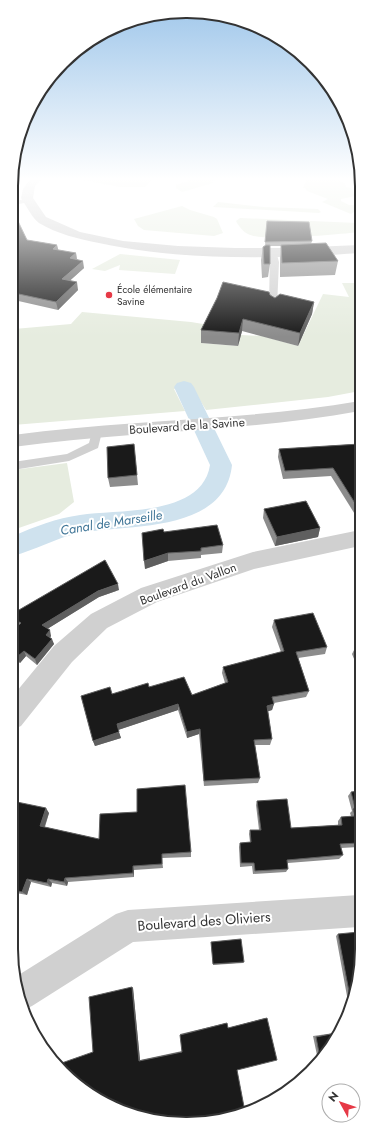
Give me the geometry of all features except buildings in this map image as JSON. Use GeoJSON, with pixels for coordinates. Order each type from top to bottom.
{"type":"FeatureCollection","features":[{"type":"Feature","properties":{"kind":"street"},"geometry":{"type":"LineString","coordinates":[[66,231],[102,241],[172,250],[273,253],[355,249]]}},
{"type":"Feature","properties":{"kind":"street","name":"Boulevard de la Savine"},"geometry":{"type":"LineString","coordinates":[[18,440],[35,437],[261,420],[335,411],[355,407]]}},
{"type":"Feature","properties":{"kind":"street","name":"Boulevard du Vallon"},"geometry":{"type":"LineString","coordinates":[[18,705],[63,654],[99,621],[149,595],[253,561],[355,539]]}},
{"type":"Feature","properties":{"kind":"street","name":"Boulevard des Oliviers"},"geometry":{"type":"LineString","coordinates":[[24,992],[128,926],[355,911]]}},
{"type":"Feature","properties":{"kind":"lane"},"geometry":{"type":"LineString","coordinates":[[273,253],[275,262],[273,306]]}},
{"type":"Feature","properties":{"kind":"lane"},"geometry":{"type":"LineString","coordinates":[[18,465],[68,457],[94,445],[97,432]]}},
{"type":"Feature","properties":{"kind":"shaded area"},"geometry":{"type":"Polygon","coordinates":[[[155,231],[222,231],[223,233],[214,236],[155,231]]]}},
{"type":"Feature","properties":{"kind":"shaded area"},"geometry":{"type":"Polygon","coordinates":[[[244,231],[355,231],[355,232],[302,237],[268,237],[246,233],[244,231]]]}},
{"type":"Feature","properties":{"kind":"shaded area"},"geometry":{"type":"Polygon","coordinates":[[[120,254],[180,260],[175,274],[119,270],[120,265],[105,271],[92,269],[120,254]]]}},
{"type":"Feature","properties":{"kind":"shaded area"},"geometry":{"type":"Polygon","coordinates":[[[342,283],[355,283],[355,392],[328,397],[206,410],[191,386],[174,389],[185,411],[18,425],[18,329],[71,324],[82,312],[209,325],[201,343],[238,346],[241,335],[262,336],[298,346],[323,294],[349,297],[342,283]]]}},
{"type":"Feature","properties":{"kind":"shaded area"},"geometry":{"type":"Polygon","coordinates":[[[67,463],[74,502],[59,514],[18,528],[18,469],[67,463]]]}},
{"type":"Feature","properties":{"kind":"waterway","name":"Canal de Marseille"},"geometry":{"type":"LineString","coordinates":[[18,544],[62,528],[79,524],[141,518],[171,513],[191,505],[209,492],[220,475],[221,465],[184,387]]}},
{"type":"Feature","properties":{"kind":"place","name":"École élémentaire Savine"},"geometry":{"type":"Point","coordinates":[109,295]}}]}
